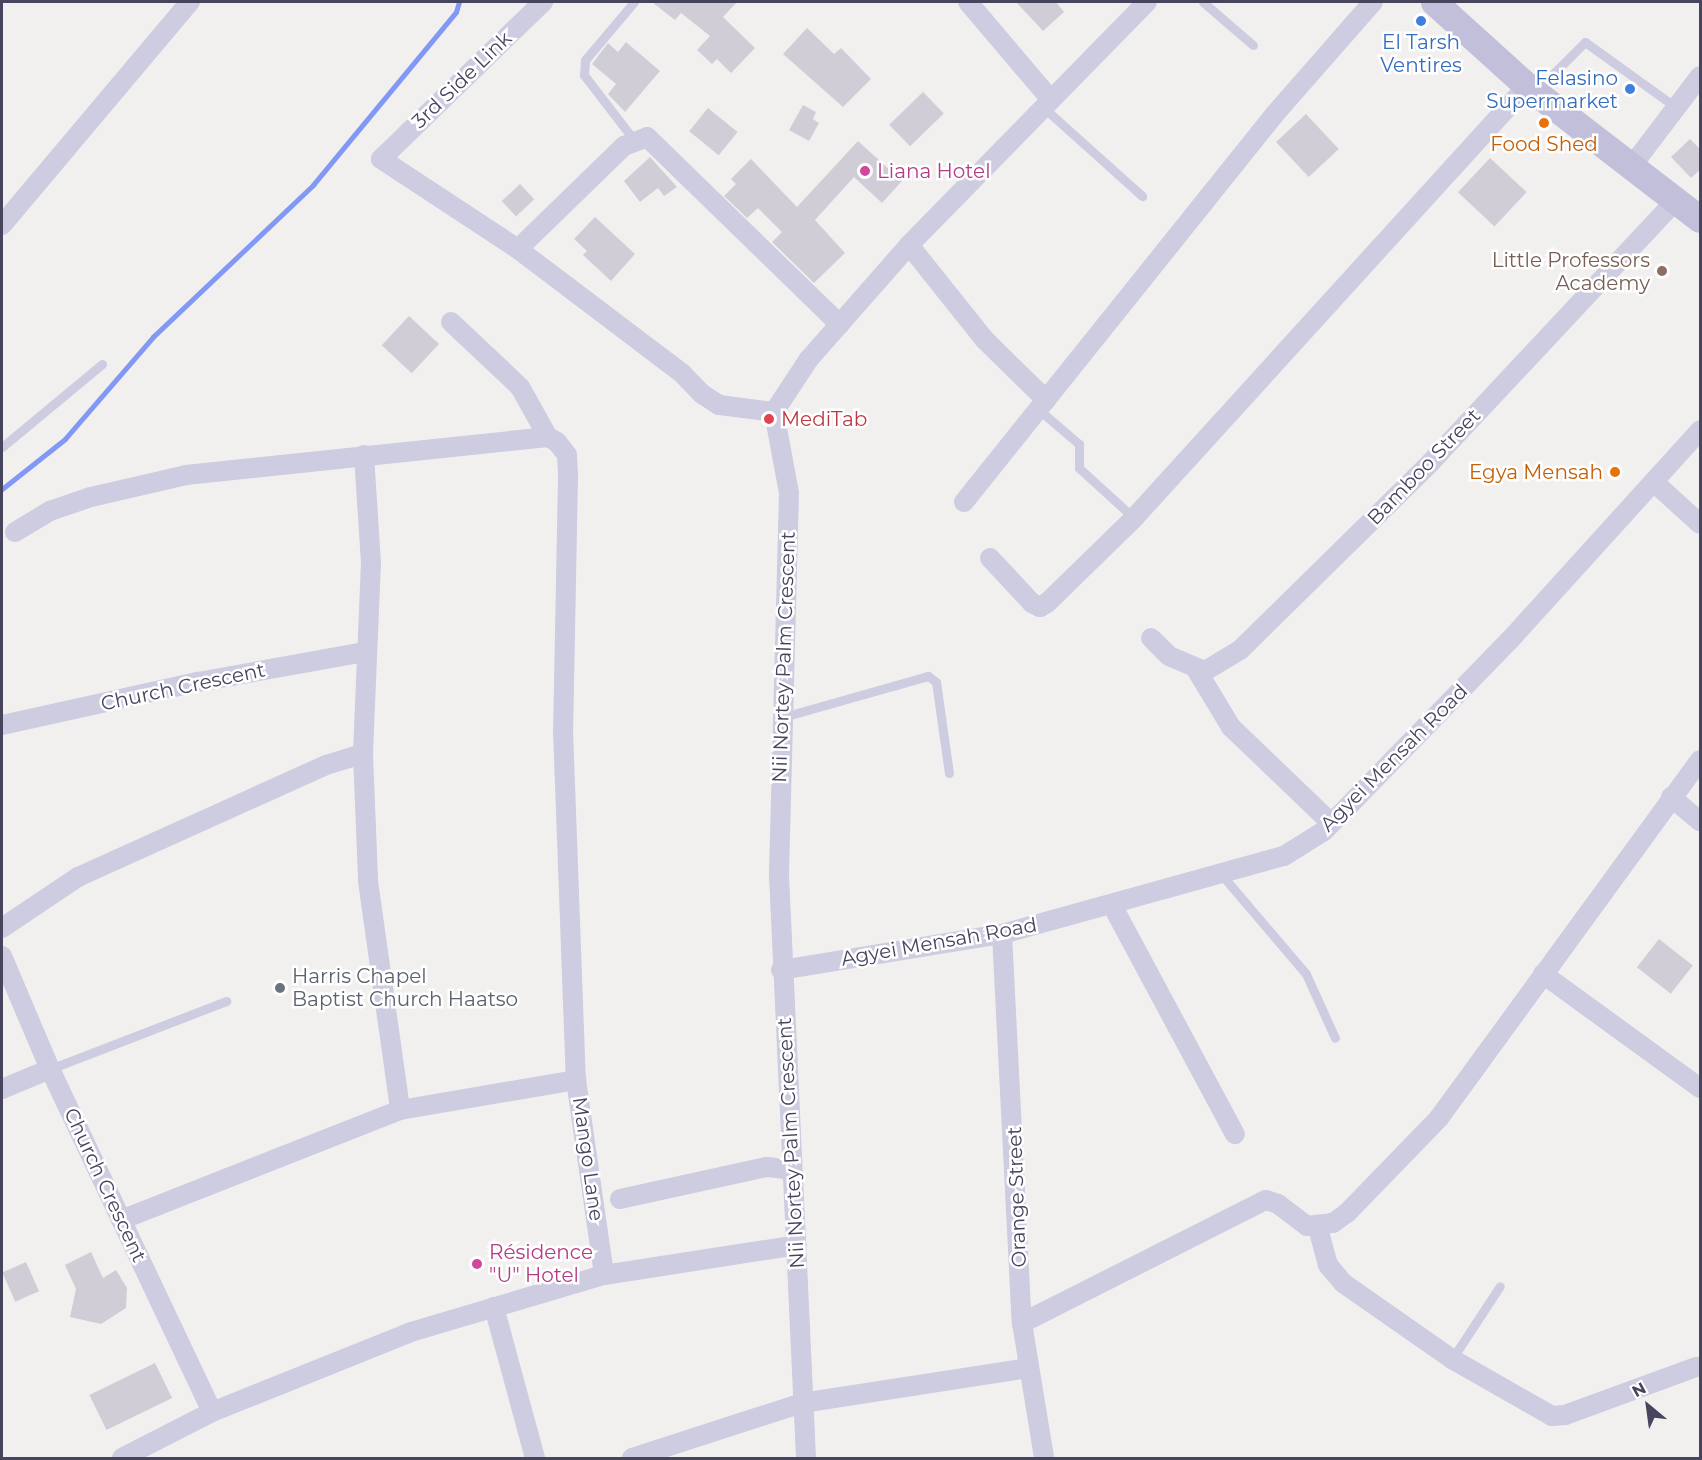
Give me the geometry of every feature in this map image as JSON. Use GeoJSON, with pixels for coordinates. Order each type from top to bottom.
{"type":"FeatureCollection","features":[{"type":"Feature","properties":{"kind":"street","name":"3rd Side Link"},"geometry":{"type":"LineString","coordinates":[[518,249],[381,159],[543,2]]}},
{"type":"Feature","properties":{"kind":"street"},"geometry":{"type":"LineString","coordinates":[[968,2],[1048,104]]}},
{"type":"Feature","properties":{"kind":"street"},"geometry":{"type":"LineString","coordinates":[[840,325],[657,143],[647,137],[634,140],[518,249],[719,405],[774,412],[794,379],[909,245],[1147,2]]}},
{"type":"Feature","properties":{"kind":"street"},"geometry":{"type":"LineString","coordinates":[[964,502],[1274,115],[1373,2]]}},
{"type":"Feature","properties":{"kind":"street"},"geometry":{"type":"LineString","coordinates":[[2,225],[183,4]]}},
{"type":"Feature","properties":{"kind":"street"},"geometry":{"type":"LineString","coordinates":[[1446,8],[1527,86],[1701,219]]}},
{"type":"Feature","properties":{"kind":"street"},"geometry":{"type":"LineString","coordinates":[[1631,167],[1701,76]]}},
{"type":"Feature","properties":{"kind":"street"},"geometry":{"type":"LineString","coordinates":[[990,558],[1032,603],[1040,607],[1134,518],[1527,86]]}},
{"type":"Feature","properties":{"kind":"street","name":"Bamboo Street"},"geometry":{"type":"LineString","coordinates":[[1196,669],[1205,671],[1223,663],[1248,642],[1431,462],[1675,201]]}},
{"type":"Feature","properties":{"kind":"street"},"geometry":{"type":"LineString","coordinates":[[909,245],[984,339],[1042,405]]}},
{"type":"Feature","properties":{"kind":"street","name":"Mango Lane"},"geometry":{"type":"LineString","coordinates":[[451,322],[520,387],[548,437],[567,455],[563,730],[576,1080],[604,1275]]}},
{"type":"Feature","properties":{"kind":"street","name":"Nii Nortey Palm Crescent"},"geometry":{"type":"LineString","coordinates":[[774,412],[789,493],[781,717],[781,970],[794,1176],[806,1458]]}},
{"type":"Feature","properties":{"kind":"street","name":"Agyei Mensah Road"},"geometry":{"type":"LineString","coordinates":[[781,970],[1002,934],[1284,856],[1331,823],[1656,484],[1701,430]]}},
{"type":"Feature","properties":{"kind":"street"},"geometry":{"type":"LineString","coordinates":[[15,532],[50,511],[91,497],[186,475],[548,437]]}},
{"type":"Feature","properties":{"kind":"street"},"geometry":{"type":"LineString","coordinates":[[364,455],[371,562],[365,652],[363,754],[368,881],[400,1110]]}},
{"type":"Feature","properties":{"kind":"street"},"geometry":{"type":"LineString","coordinates":[[1656,484],[1701,524]]}},
{"type":"Feature","properties":{"kind":"street"},"geometry":{"type":"LineString","coordinates":[[1151,638],[1169,656],[1196,669],[1231,727],[1331,823]]}},
{"type":"Feature","properties":{"kind":"street","name":"Church Crescent"},"geometry":{"type":"LineString","coordinates":[[2,725],[198,682],[365,652]]}},
{"type":"Feature","properties":{"kind":"street"},"geometry":{"type":"LineString","coordinates":[[2,928],[78,877],[326,765],[363,754]]}},
{"type":"Feature","properties":{"kind":"street"},"geometry":{"type":"LineString","coordinates":[[1022,1323],[1266,1200],[1278,1204],[1307,1226],[1318,1228],[1347,1213],[1439,1118],[1671,797],[1701,760]]}},
{"type":"Feature","properties":{"kind":"street"},"geometry":{"type":"LineString","coordinates":[[1671,797],[1701,821]]}},
{"type":"Feature","properties":{"kind":"street"},"geometry":{"type":"LineString","coordinates":[[1112,905],[1235,1134]]}},
{"type":"Feature","properties":{"kind":"street","name":"Orange Street"},"geometry":{"type":"LineString","coordinates":[[1002,934],[1022,1323],[1027,1368],[1044,1458]]}},
{"type":"Feature","properties":{"kind":"street","name":"Church Crescent"},"geometry":{"type":"LineString","coordinates":[[2,956],[50,1069],[212,1412]]}},
{"type":"Feature","properties":{"kind":"street"},"geometry":{"type":"LineString","coordinates":[[1543,974],[1701,1088]]}},
{"type":"Feature","properties":{"kind":"street"},"geometry":{"type":"LineString","coordinates":[[2,1089],[50,1069]]}},
{"type":"Feature","properties":{"kind":"street"},"geometry":{"type":"LineString","coordinates":[[121,1220],[400,1110],[576,1080]]}},
{"type":"Feature","properties":{"kind":"street"},"geometry":{"type":"LineString","coordinates":[[620,1198],[767,1167],[786,1169],[794,1176]]}},
{"type":"Feature","properties":{"kind":"street"},"geometry":{"type":"LineString","coordinates":[[1318,1228],[1328,1265],[1343,1283],[1452,1359],[1552,1416],[1565,1415],[1696,1367]]}},
{"type":"Feature","properties":{"kind":"street"},"geometry":{"type":"LineString","coordinates":[[122,1458],[212,1412],[411,1332],[604,1275],[797,1245]]}},
{"type":"Feature","properties":{"kind":"street"},"geometry":{"type":"LineString","coordinates":[[494,1307],[535,1458]]}},
{"type":"Feature","properties":{"kind":"street"},"geometry":{"type":"LineString","coordinates":[[633,1458],[802,1403],[1027,1368]]}},
{"type":"Feature","properties":{"kind":"lane"},"geometry":{"type":"LineString","coordinates":[[634,2],[585,60],[584,75],[634,140]]}},
{"type":"Feature","properties":{"kind":"lane"},"geometry":{"type":"LineString","coordinates":[[1203,2],[1253,45]]}},
{"type":"Feature","properties":{"kind":"lane"},"geometry":{"type":"LineString","coordinates":[[1554,73],[1585,42],[1677,108]]}},
{"type":"Feature","properties":{"kind":"lane"},"geometry":{"type":"LineString","coordinates":[[1048,104],[1142,196]]}},
{"type":"Feature","properties":{"kind":"lane"},"geometry":{"type":"LineString","coordinates":[[2,447],[102,364]]}},
{"type":"Feature","properties":{"kind":"lane"},"geometry":{"type":"LineString","coordinates":[[1042,405],[1079,444],[1079,468],[1134,518]]}},
{"type":"Feature","properties":{"kind":"lane"},"geometry":{"type":"LineString","coordinates":[[781,717],[928,676],[936,682],[949,773]]}},
{"type":"Feature","properties":{"kind":"lane"},"geometry":{"type":"LineString","coordinates":[[1221,874],[1305,974],[1335,1038]]}},
{"type":"Feature","properties":{"kind":"lane"},"geometry":{"type":"LineString","coordinates":[[50,1069],[226,1001]]}},
{"type":"Feature","properties":{"kind":"lane"},"geometry":{"type":"LineString","coordinates":[[1452,1359],[1500,1286]]}},
{"type":"Feature","properties":{"kind":"building"},"geometry":{"type":"Polygon","coordinates":[[[652,2],[737,2],[723,17],[755,48],[731,73],[717,59],[712,64],[697,50],[710,36],[681,13],[675,20],[652,2]]]}},
{"type":"Feature","properties":{"kind":"building"},"geometry":{"type":"Polygon","coordinates":[[[1016,2],[1056,2],[1064,12],[1043,31],[1016,2]]]}},
{"type":"Feature","properties":{"kind":"building"},"geometry":{"type":"Polygon","coordinates":[[[807,28],[834,54],[841,48],[871,79],[843,107],[783,54],[807,28]]]}},
{"type":"Feature","properties":{"kind":"building"},"geometry":{"type":"Polygon","coordinates":[[[626,42],[660,71],[625,112],[608,94],[616,84],[592,64],[608,43],[618,52],[626,42]]]}},
{"type":"Feature","properties":{"kind":"building"},"geometry":{"type":"Polygon","coordinates":[[[923,92],[944,114],[910,146],[889,125],[923,92]]]}},
{"type":"Feature","properties":{"kind":"building"},"geometry":{"type":"Polygon","coordinates":[[[803,105],[816,112],[813,119],[819,123],[809,141],[789,130],[803,105]]]}},
{"type":"Feature","properties":{"kind":"building"},"geometry":{"type":"Polygon","coordinates":[[[708,108],[738,132],[719,155],[689,131],[708,108]]]}},
{"type":"Feature","properties":{"kind":"building"},"geometry":{"type":"Polygon","coordinates":[[[1306,114],[1339,149],[1309,177],[1276,142],[1306,114]]]}},
{"type":"Feature","properties":{"kind":"building"},"geometry":{"type":"Polygon","coordinates":[[[1690,139],[1701,150],[1701,169],[1691,178],[1671,157],[1690,139]]]}},
{"type":"Feature","properties":{"kind":"building"},"geometry":{"type":"Polygon","coordinates":[[[858,141],[902,181],[882,203],[854,177],[815,220],[845,253],[814,283],[772,242],[782,232],[758,208],[747,218],[724,196],[736,184],[731,179],[751,159],[797,207],[858,141]]]}},
{"type":"Feature","properties":{"kind":"building"},"geometry":{"type":"Polygon","coordinates":[[[650,157],[677,187],[664,196],[658,188],[640,202],[624,181],[650,157]]]}},
{"type":"Feature","properties":{"kind":"building"},"geometry":{"type":"Polygon","coordinates":[[[1490,158],[1527,192],[1495,226],[1458,192],[1490,158]]]}},
{"type":"Feature","properties":{"kind":"building"},"geometry":{"type":"Polygon","coordinates":[[[520,184],[534,199],[516,216],[502,201],[520,184]]]}},
{"type":"Feature","properties":{"kind":"building"},"geometry":{"type":"Polygon","coordinates":[[[595,217],[635,254],[611,281],[583,255],[587,251],[574,239],[595,217]]]}},
{"type":"Feature","properties":{"kind":"building"},"geometry":{"type":"Polygon","coordinates":[[[409,316],[439,344],[412,373],[382,345],[409,316]]]}},
{"type":"Feature","properties":{"kind":"building"},"geometry":{"type":"Polygon","coordinates":[[[1659,939],[1693,965],[1671,994],[1637,967],[1659,939]]]}},
{"type":"Feature","properties":{"kind":"building"},"geometry":{"type":"Polygon","coordinates":[[[91,1252],[103,1278],[116,1270],[127,1288],[126,1308],[101,1324],[70,1317],[76,1289],[65,1265],[91,1252]]]}},
{"type":"Feature","properties":{"kind":"building"},"geometry":{"type":"Polygon","coordinates":[[[26,1262],[39,1291],[15,1302],[2,1273],[26,1262]]]}},
{"type":"Feature","properties":{"kind":"building"},"geometry":{"type":"Polygon","coordinates":[[[155,1363],[172,1398],[106,1430],[89,1395],[155,1363]]]}},
{"type":"Feature","properties":{"kind":"waterway"},"geometry":{"type":"LineString","coordinates":[[2,489],[65,439],[153,337],[313,185],[456,12],[459,2]]}},
{"type":"Feature","properties":{"kind":"place","name":"El Tarsh Ventires"},"geometry":{"type":"Point","coordinates":[1421,21]}},
{"type":"Feature","properties":{"kind":"place","name":"Felasino Supermarket"},"geometry":{"type":"Point","coordinates":[1630,89]}},
{"type":"Feature","properties":{"kind":"place","name":"Food Shed"},"geometry":{"type":"Point","coordinates":[1544,123]}},
{"type":"Feature","properties":{"kind":"place","name":"Liana Hotel"},"geometry":{"type":"Point","coordinates":[865,171]}},
{"type":"Feature","properties":{"kind":"place","name":"Little Professors Academy"},"geometry":{"type":"Point","coordinates":[1662,271]}},
{"type":"Feature","properties":{"kind":"place","name":"MediTab"},"geometry":{"type":"Point","coordinates":[769,419]}},
{"type":"Feature","properties":{"kind":"place","name":"Egya Mensah"},"geometry":{"type":"Point","coordinates":[1615,472]}},
{"type":"Feature","properties":{"kind":"place","name":"Harris Chapel Baptist Church Haatso"},"geometry":{"type":"Point","coordinates":[280,988]}},
{"type":"Feature","properties":{"kind":"place","name":"Résidence \"U\" Hotel"},"geometry":{"type":"Point","coordinates":[477,1264]}}]}
